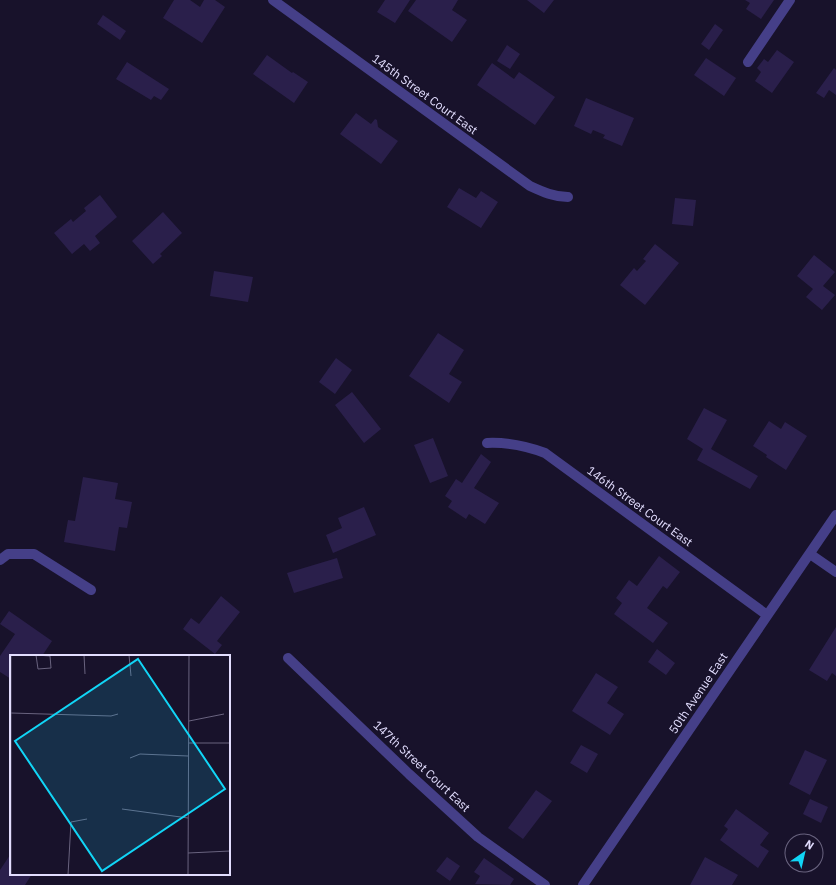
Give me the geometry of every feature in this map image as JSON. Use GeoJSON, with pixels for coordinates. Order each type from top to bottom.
{"type":"FeatureCollection","features":[{"type":"Feature","properties":{"kind":"street","name":"145th Street Court East"},"geometry":{"type":"LineString","coordinates":[[273,0],[530,186],[558,197],[568,197]]}},
{"type":"Feature","properties":{"kind":"street"},"geometry":{"type":"LineString","coordinates":[[748,62],[790,0]]}},
{"type":"Feature","properties":{"kind":"street","name":"146th Street Court East"},"geometry":{"type":"LineString","coordinates":[[487,442],[502,442],[529,447],[545,453],[767,615]]}},
{"type":"Feature","properties":{"kind":"street","name":"50th Avenue East"},"geometry":{"type":"LineString","coordinates":[[583,885],[836,516]]}},
{"type":"Feature","properties":{"kind":"street"},"geometry":{"type":"LineString","coordinates":[[0,560],[8,554],[34,554],[92,590]]}},
{"type":"Feature","properties":{"kind":"street"},"geometry":{"type":"LineString","coordinates":[[810,554],[836,572]]}},
{"type":"Feature","properties":{"kind":"street","name":"147th Street Court East"},"geometry":{"type":"LineString","coordinates":[[288,658],[409,774],[478,837],[545,885]]}},
{"type":"Feature","properties":{"kind":"building"},"geometry":{"type":"Polygon","coordinates":[[[174,0],[190,0],[200,7],[204,0],[215,0],[225,7],[202,43],[163,18],[174,0]]]}},
{"type":"Feature","properties":{"kind":"building"},"geometry":{"type":"Polygon","coordinates":[[[385,0],[410,0],[395,23],[377,12],[385,0]]]}},
{"type":"Feature","properties":{"kind":"building"},"geometry":{"type":"Polygon","coordinates":[[[416,0],[458,0],[452,10],[467,20],[452,42],[408,11],[416,0]]]}},
{"type":"Feature","properties":{"kind":"building"},"geometry":{"type":"Polygon","coordinates":[[[527,0],[554,0],[544,13],[527,0]]]}},
{"type":"Feature","properties":{"kind":"building"},"geometry":{"type":"Polygon","coordinates":[[[745,0],[774,0],[761,19],[746,9],[750,3],[745,0]]]}},
{"type":"Feature","properties":{"kind":"building"},"geometry":{"type":"Polygon","coordinates":[[[103,15],[126,31],[120,40],[97,24],[103,15]]]}},
{"type":"Feature","properties":{"kind":"building"},"geometry":{"type":"Polygon","coordinates":[[[715,24],[723,30],[709,50],[701,44],[715,24]]]}},
{"type":"Feature","properties":{"kind":"building"},"geometry":{"type":"Polygon","coordinates":[[[507,45],[520,54],[510,69],[497,61],[507,45]]]}},
{"type":"Feature","properties":{"kind":"building"},"geometry":{"type":"Polygon","coordinates":[[[777,50],[794,62],[772,93],[755,81],[761,72],[757,68],[764,59],[768,62],[777,50]]]}},
{"type":"Feature","properties":{"kind":"building"},"geometry":{"type":"Polygon","coordinates":[[[267,55],[292,73],[293,72],[308,82],[294,103],[253,74],[267,55]]]}},
{"type":"Feature","properties":{"kind":"building"},"geometry":{"type":"Polygon","coordinates":[[[706,58],[736,78],[724,96],[694,75],[706,58]]]}},
{"type":"Feature","properties":{"kind":"building"},"geometry":{"type":"Polygon","coordinates":[[[127,62],[169,89],[161,100],[154,96],[151,100],[116,79],[127,62]]]}},
{"type":"Feature","properties":{"kind":"building"},"geometry":{"type":"Polygon","coordinates":[[[492,63],[514,79],[519,72],[555,97],[535,125],[477,85],[492,63]]]}},
{"type":"Feature","properties":{"kind":"building"},"geometry":{"type":"Polygon","coordinates":[[[834,68],[836,70],[836,95],[829,90],[824,98],[816,93],[834,68]]]}},
{"type":"Feature","properties":{"kind":"building"},"geometry":{"type":"Polygon","coordinates":[[[586,98],[634,118],[622,146],[603,138],[605,135],[593,130],[591,134],[574,126],[586,98]]]}},
{"type":"Feature","properties":{"kind":"building"},"geometry":{"type":"Polygon","coordinates":[[[356,113],[371,124],[375,119],[377,120],[378,127],[398,141],[381,164],[340,134],[356,113]]]}},
{"type":"Feature","properties":{"kind":"building"},"geometry":{"type":"Polygon","coordinates":[[[459,188],[476,198],[481,191],[498,202],[481,228],[447,207],[459,188]]]}},
{"type":"Feature","properties":{"kind":"building"},"geometry":{"type":"Polygon","coordinates":[[[100,195],[117,217],[95,236],[100,243],[90,251],[84,244],[72,254],[54,233],[71,219],[73,222],[86,211],[84,208],[100,195]]]}},
{"type":"Feature","properties":{"kind":"building"},"geometry":{"type":"Polygon","coordinates":[[[675,198],[696,200],[693,226],[672,224],[675,198]]]}},
{"type":"Feature","properties":{"kind":"building"},"geometry":{"type":"Polygon","coordinates":[[[163,212],[182,233],[160,254],[162,256],[153,264],[132,241],[163,212]]]}},
{"type":"Feature","properties":{"kind":"building"},"geometry":{"type":"Polygon","coordinates":[[[655,244],[679,263],[645,305],[620,285],[634,268],[637,271],[646,261],[643,259],[655,244]]]}},
{"type":"Feature","properties":{"kind":"building"},"geometry":{"type":"Polygon","coordinates":[[[814,255],[835,272],[823,286],[835,295],[822,310],[806,297],[813,289],[797,276],[814,255]]]}},
{"type":"Feature","properties":{"kind":"building"},"geometry":{"type":"Polygon","coordinates":[[[214,271],[253,277],[248,302],[210,296],[214,271]]]}},
{"type":"Feature","properties":{"kind":"building"},"geometry":{"type":"Polygon","coordinates":[[[438,333],[464,350],[449,374],[462,382],[449,403],[409,376],[438,333]]]}},
{"type":"Feature","properties":{"kind":"building"},"geometry":{"type":"Polygon","coordinates":[[[336,358],[352,370],[335,394],[319,382],[336,358]]]}},
{"type":"Feature","properties":{"kind":"building"},"geometry":{"type":"Polygon","coordinates":[[[352,392],[381,429],[364,443],[335,405],[352,392]]]}},
{"type":"Feature","properties":{"kind":"building"},"geometry":{"type":"Polygon","coordinates":[[[704,408],[727,420],[711,449],[758,476],[750,489],[697,460],[703,449],[687,439],[704,408]]]}},
{"type":"Feature","properties":{"kind":"building"},"geometry":{"type":"Polygon","coordinates":[[[769,421],[781,429],[785,422],[807,436],[786,470],[766,457],[767,455],[753,446],[769,421]]]}},
{"type":"Feature","properties":{"kind":"building"},"geometry":{"type":"Polygon","coordinates":[[[433,438],[448,476],[430,483],[414,445],[433,438]]]}},
{"type":"Feature","properties":{"kind":"building"},"geometry":{"type":"Polygon","coordinates":[[[481,454],[491,462],[474,488],[499,503],[485,524],[469,514],[466,519],[448,507],[452,501],[445,496],[456,479],[462,483],[481,454]]]}},
{"type":"Feature","properties":{"kind":"building"},"geometry":{"type":"Polygon","coordinates":[[[83,477],[118,483],[115,499],[132,502],[127,528],[119,527],[115,551],[64,542],[68,520],[75,521],[83,477]]]}},
{"type":"Feature","properties":{"kind":"building"},"geometry":{"type":"Polygon","coordinates":[[[364,507],[376,535],[333,553],[326,535],[342,528],[338,518],[364,507]]]}},
{"type":"Feature","properties":{"kind":"building"},"geometry":{"type":"Polygon","coordinates":[[[659,556],[680,572],[667,589],[663,586],[647,608],[668,623],[653,643],[614,614],[622,603],[616,598],[629,580],[637,586],[659,556]]]}},
{"type":"Feature","properties":{"kind":"building"},"geometry":{"type":"Polygon","coordinates":[[[337,558],[343,578],[294,593],[287,573],[337,558]]]}},
{"type":"Feature","properties":{"kind":"building"},"geometry":{"type":"Polygon","coordinates":[[[221,596],[240,612],[217,641],[222,645],[215,654],[183,629],[191,618],[199,624],[221,596]]]}},
{"type":"Feature","properties":{"kind":"building"},"geometry":{"type":"Polygon","coordinates":[[[9,611],[52,641],[43,655],[10,655],[10,678],[0,672],[0,656],[15,634],[0,624],[9,611]]]}},
{"type":"Feature","properties":{"kind":"building"},"geometry":{"type":"Polygon","coordinates":[[[836,627],[836,676],[832,673],[827,681],[809,670],[836,627]]]}},
{"type":"Feature","properties":{"kind":"building"},"geometry":{"type":"Polygon","coordinates":[[[657,649],[675,663],[666,675],[648,662],[657,649]]]}},
{"type":"Feature","properties":{"kind":"building"},"geometry":{"type":"Polygon","coordinates":[[[596,673],[618,687],[607,703],[624,714],[610,735],[572,711],[596,673]]]}},
{"type":"Feature","properties":{"kind":"building"},"geometry":{"type":"Polygon","coordinates":[[[581,745],[598,754],[587,773],[570,763],[581,745]]]}},
{"type":"Feature","properties":{"kind":"building"},"geometry":{"type":"Polygon","coordinates":[[[805,750],[827,760],[810,795],[789,784],[805,750]]]}},
{"type":"Feature","properties":{"kind":"building"},"geometry":{"type":"Polygon","coordinates":[[[536,790],[552,801],[523,839],[508,828],[536,790]]]}},
{"type":"Feature","properties":{"kind":"building"},"geometry":{"type":"Polygon","coordinates":[[[810,799],[828,807],[821,823],[803,814],[810,799]]]}},
{"type":"Feature","properties":{"kind":"building"},"geometry":{"type":"Polygon","coordinates":[[[736,809],[769,833],[760,845],[769,851],[758,868],[720,840],[728,829],[724,826],[736,809]]]}},
{"type":"Feature","properties":{"kind":"building"},"geometry":{"type":"Polygon","coordinates":[[[10,855],[10,875],[31,875],[25,885],[0,885],[0,870],[10,855]]]}},
{"type":"Feature","properties":{"kind":"building"},"geometry":{"type":"Polygon","coordinates":[[[447,857],[460,866],[450,881],[436,871],[447,857]]]}},
{"type":"Feature","properties":{"kind":"building"},"geometry":{"type":"Polygon","coordinates":[[[705,857],[738,875],[732,885],[690,885],[705,857]]]}},
{"type":"Feature","properties":{"kind":"building"},"geometry":{"type":"Polygon","coordinates":[[[484,858],[514,879],[510,885],[475,884],[480,876],[474,872],[484,858]]]}}]}
